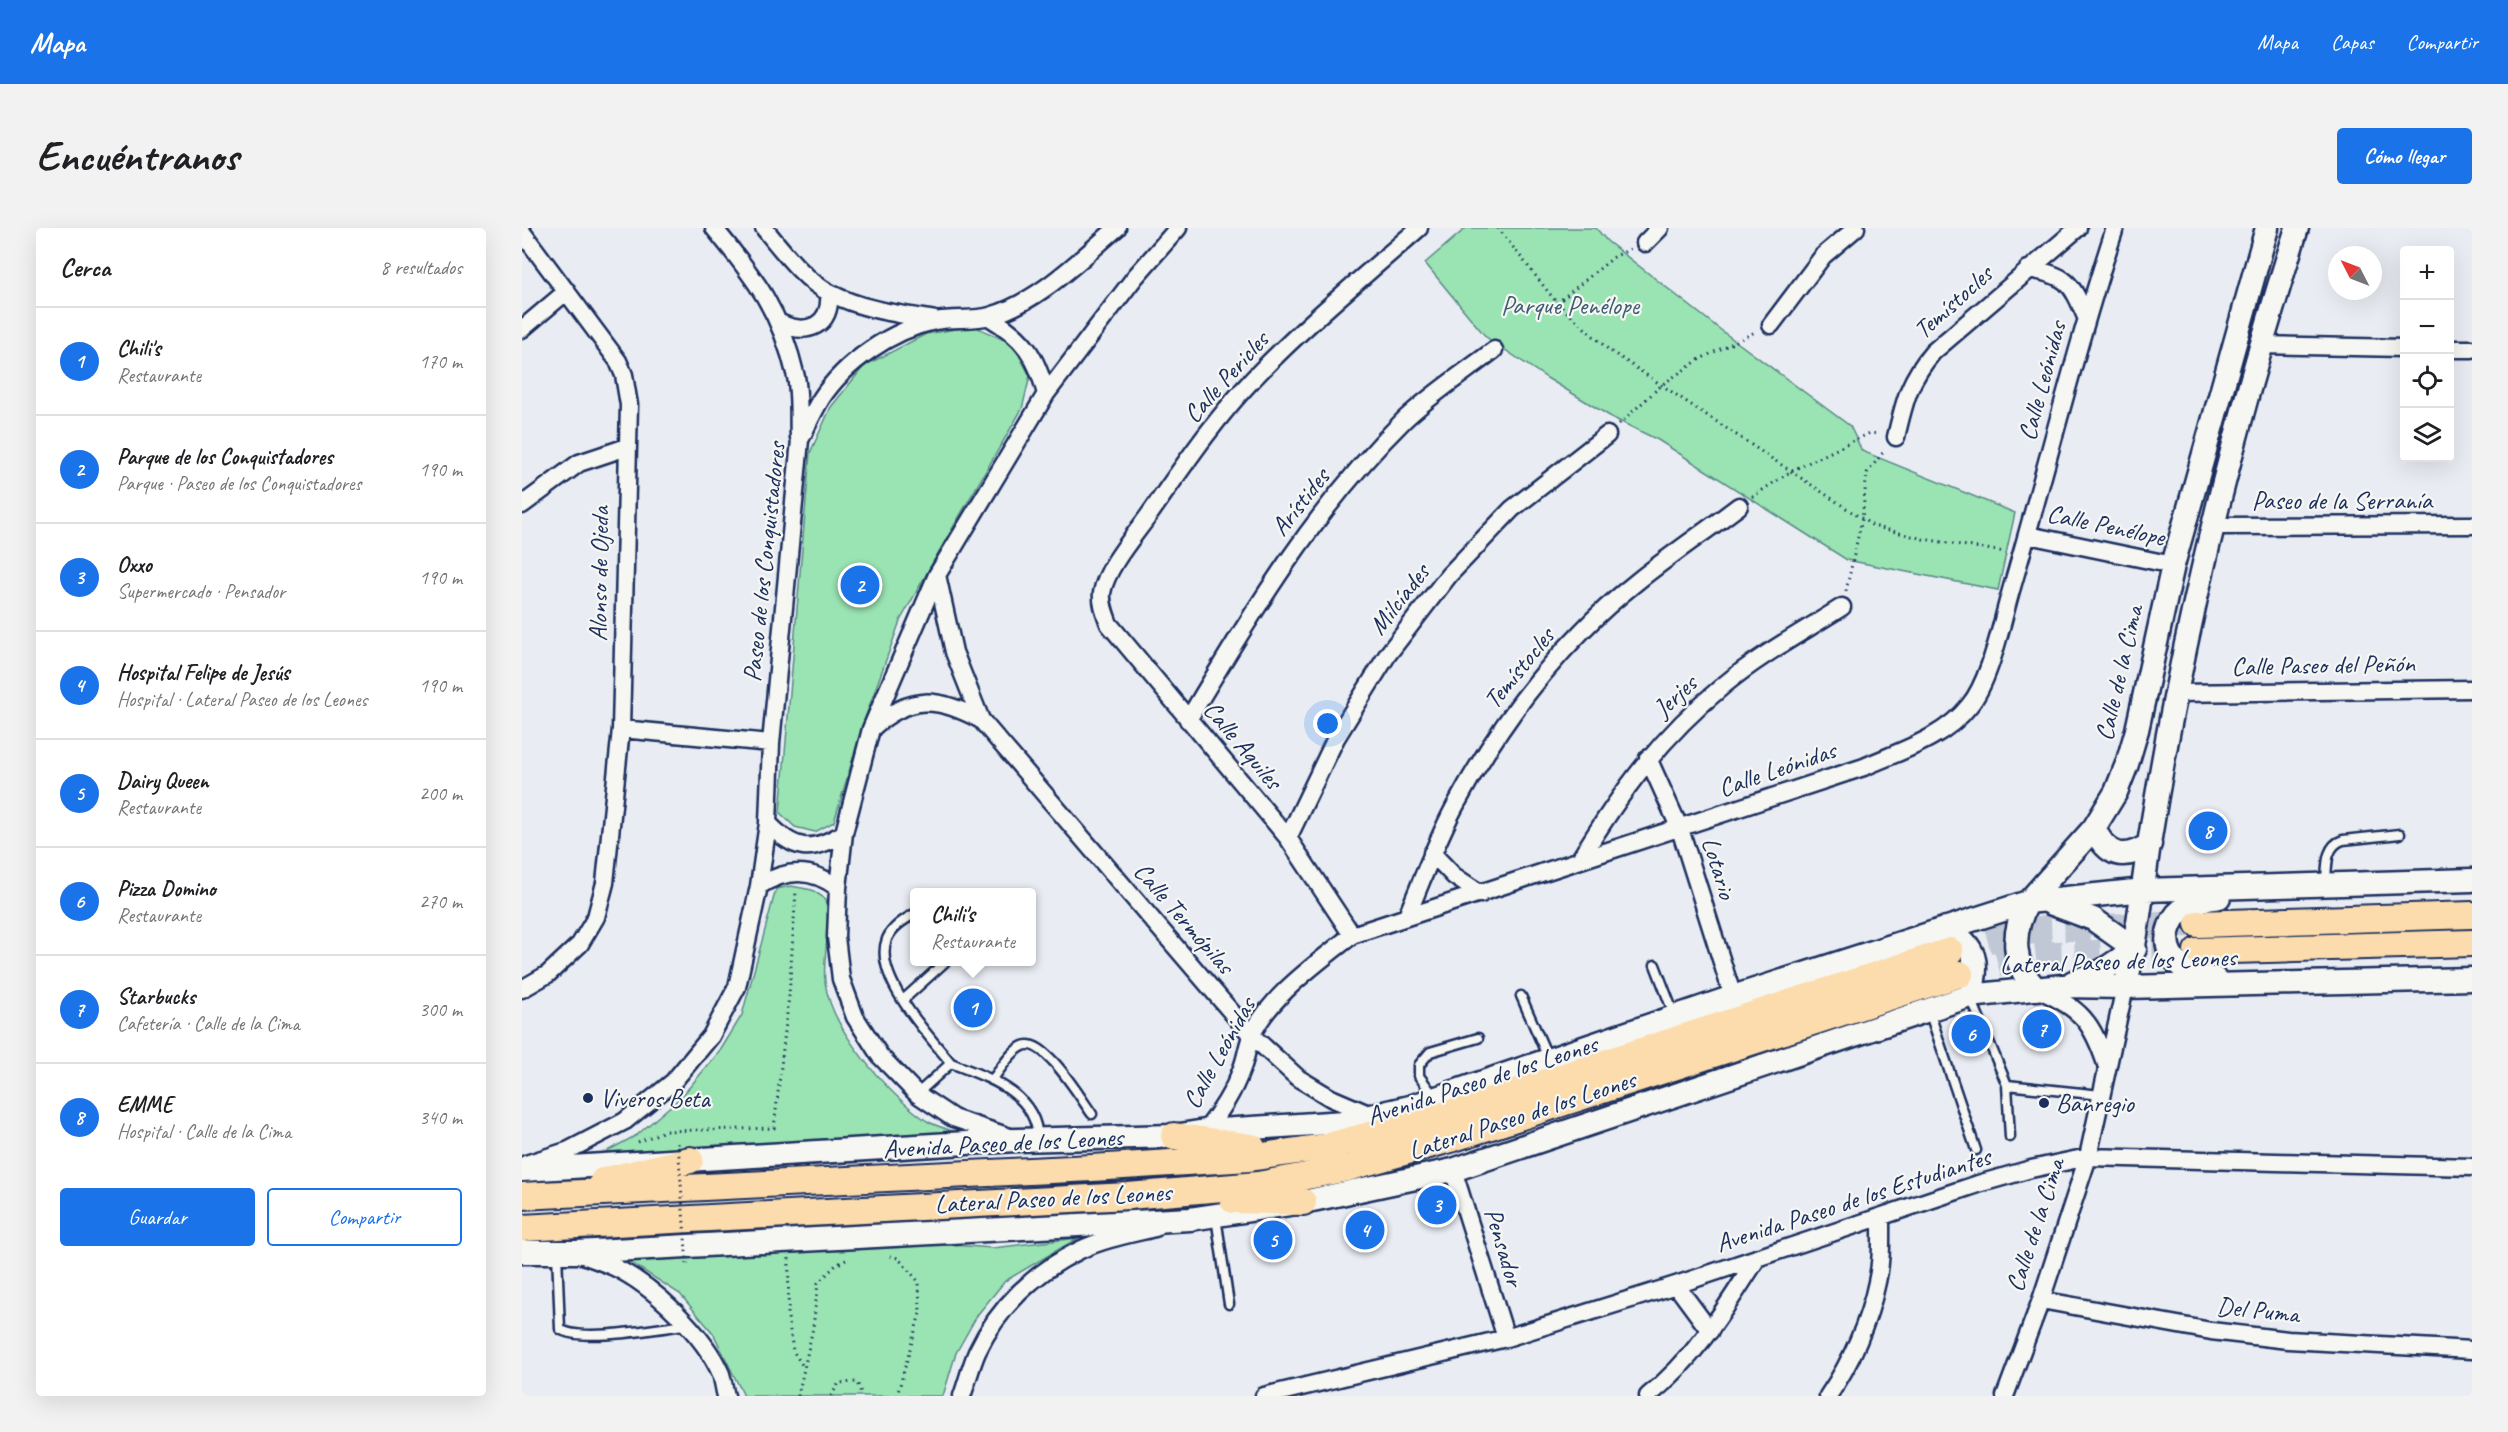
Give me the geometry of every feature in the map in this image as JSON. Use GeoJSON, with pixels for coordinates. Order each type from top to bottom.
{"type":"FeatureCollection","features":[{"type":"Feature","properties":{"kind":"main road"},"geometry":{"type":"LineString","coordinates":[[2198,924],[2472,915]]}},
{"type":"Feature","properties":{"kind":"main road"},"geometry":{"type":"LineString","coordinates":[[2197,951],[2472,943]]}},
{"type":"Feature","properties":{"kind":"main road","name":"Avenida Paseo de los Leones"},"geometry":{"type":"LineString","coordinates":[[532,1195],[1026,1172],[1249,1158],[1325,1147],[1374,1136],[1957,962]]}},
{"type":"Feature","properties":{"kind":"main road","name":"Avenida Paseo de los Leones"},"geometry":{"type":"LineString","coordinates":[[522,1228],[1128,1196],[1258,1185],[1347,1168],[1454,1138],[1957,962]]}},
{"type":"Feature","properties":{"kind":"main road"},"geometry":{"type":"LineString","coordinates":[[1174,1136],[1291,1152]]}},
{"type":"Feature","properties":{"kind":"main road"},"geometry":{"type":"LineString","coordinates":[[532,1195],[684,1151]]}},
{"type":"Feature","properties":{"kind":"main road"},"geometry":{"type":"LineString","coordinates":[[1128,1196],[1303,1202]]}},
{"type":"Feature","properties":{"kind":"main road"},"geometry":{"type":"LineString","coordinates":[[522,1237],[580,1226]]}},
{"type":"Feature","properties":{"kind":"street"},"geometry":{"type":"LineString","coordinates":[[714,228],[748,269],[780,323],[796,380],[800,440]]}},
{"type":"Feature","properties":{"kind":"street"},"geometry":{"type":"LineString","coordinates":[[764,228],[796,267],[829,293],[876,310],[936,321]]}},
{"type":"Feature","properties":{"kind":"street","name":"Paseo de los Conquistadores"},"geometry":{"type":"LineString","coordinates":[[522,1168],[567,1151],[625,1121],[673,1082],[711,1036],[737,987],[759,886],[768,823],[771,743],[800,440],[822,398],[853,363],[890,336],[936,321],[989,317],[1035,294],[1058,278],[1117,228]]}},
{"type":"Feature","properties":{"kind":"street"},"geometry":{"type":"LineString","coordinates":[[1027,1140],[953,1118],[917,1094],[880,1056],[855,1017],[841,979],[836,937],[844,833],[871,729],[937,575],[1046,394],[1135,278],[1178,228]]}},
{"type":"Feature","properties":{"kind":"street","name":"Calle Pericles"},"geometry":{"type":"LineString","coordinates":[[1103,588],[1124,552],[1207,434],[1253,379],[1312,322],[1419,228]]}},
{"type":"Feature","properties":{"kind":"street"},"geometry":{"type":"LineString","coordinates":[[1645,243],[1660,228]]}},
{"type":"Feature","properties":{"kind":"street"},"geometry":{"type":"LineString","coordinates":[[1771,325],[1822,256],[1856,228]]}},
{"type":"Feature","properties":{"kind":"street","name":"Temístocles"},"geometry":{"type":"LineString","coordinates":[[1896,437],[1906,393],[1918,370],[1933,352],[2078,228]]}},
{"type":"Feature","properties":{"kind":"street","name":"Calle Leónidas"},"geometry":{"type":"LineString","coordinates":[[1205,1131],[1225,1106],[1252,1036],[1278,999],[1352,935],[1481,894],[1580,859],[1680,829],[1864,766],[1924,741],[1947,726],[1969,706],[1982,685],[2028,535],[2086,317],[2115,228]]}},
{"type":"Feature","properties":{"kind":"street","name":"Calle de la Cima"},"geometry":{"type":"LineString","coordinates":[[2108,1068],[2092,1027],[2067,1004],[2037,989],[2020,970],[2015,944],[2020,916],[2035,902],[2094,828],[2115,792],[2137,730],[2173,565],[2267,228]]}},
{"type":"Feature","properties":{"kind":"street","name":"Calle de la Cima"},"geometry":{"type":"LineString","coordinates":[[2004,1396],[2041,1300],[2088,1157],[2135,949],[2176,693],[2213,526],[2260,345],[2297,228]]}},
{"type":"Feature","properties":{"kind":"street","name":"Alonso de Ojeda"},"geometry":{"type":"LineString","coordinates":[[522,232],[618,361],[624,375],[629,405],[621,729],[605,883],[596,917],[580,944],[548,974],[522,989]]}},
{"type":"Feature","properties":{"kind":"street"},"geometry":{"type":"LineString","coordinates":[[2028,269],[2048,272],[2062,278],[2074,290],[2086,317]]}},
{"type":"Feature","properties":{"kind":"street"},"geometry":{"type":"LineString","coordinates":[[522,329],[567,291]]}},
{"type":"Feature","properties":{"kind":"street"},"geometry":{"type":"LineString","coordinates":[[780,323],[797,330],[806,330],[815,326],[827,311],[829,293]]}},
{"type":"Feature","properties":{"kind":"street"},"geometry":{"type":"LineString","coordinates":[[989,317],[1011,330],[1028,348],[1040,370],[1046,394]]}},
{"type":"Feature","properties":{"kind":"street"},"geometry":{"type":"LineString","coordinates":[[2260,345],[2400,348]]}},
{"type":"Feature","properties":{"kind":"street"},"geometry":{"type":"LineString","coordinates":[[2454,349],[2472,349]]}},
{"type":"Feature","properties":{"kind":"street","name":"Arístides"},"geometry":{"type":"LineString","coordinates":[[1188,720],[1253,612],[1305,535],[1352,477],[1405,419],[1494,350]]}},
{"type":"Feature","properties":{"kind":"street","name":"Milcíades"},"geometry":{"type":"LineString","coordinates":[[1288,838],[1336,738],[1388,654],[1449,575],[1512,509],[1607,435]]}},
{"type":"Feature","properties":{"kind":"street"},"geometry":{"type":"LineString","coordinates":[[522,505],[579,463],[627,447]]}},
{"type":"Feature","properties":{"kind":"street","name":"Temístocles"},"geometry":{"type":"LineString","coordinates":[[1407,916],[1432,853],[1460,798],[1506,724],[1539,680],[1582,630],[1628,590],[1739,506]]}},
{"type":"Feature","properties":{"kind":"street","name":"Paseo de la Serranía"},"geometry":{"type":"LineString","coordinates":[[2213,526],[2472,525]]}},
{"type":"Feature","properties":{"kind":"street","name":"Calle Penélope"},"geometry":{"type":"LineString","coordinates":[[2028,535],[2173,565]]}},
{"type":"Feature","properties":{"kind":"street","name":"Calle Termópilas"},"geometry":{"type":"LineString","coordinates":[[937,575],[954,652],[981,720],[1252,1036],[1298,1078],[1331,1098],[1374,1117]]}},
{"type":"Feature","properties":{"kind":"street","name":"Calle Aquiles"},"geometry":{"type":"LineString","coordinates":[[1103,588],[1103,607],[1109,624],[1288,838],[1352,935]]}},
{"type":"Feature","properties":{"kind":"street","name":"Jerjes"},"geometry":{"type":"LineString","coordinates":[[1580,859],[1605,818],[1648,758],[1725,684],[1842,608]]}},
{"type":"Feature","properties":{"kind":"street","name":"Calle Paseo del Peñón"},"geometry":{"type":"LineString","coordinates":[[2176,693],[2472,689]]}},
{"type":"Feature","properties":{"kind":"street","name":"Calle Termópilas"},"geometry":{"type":"LineString","coordinates":[[871,729],[896,711],[925,703],[955,706],[981,720]]}},
{"type":"Feature","properties":{"kind":"street"},"geometry":{"type":"LineString","coordinates":[[621,729],[771,743]]}},
{"type":"Feature","properties":{"kind":"street","name":"Lotario"},"geometry":{"type":"LineString","coordinates":[[1648,758],[1680,829],[1733,997]]}},
{"type":"Feature","properties":{"kind":"street"},"geometry":{"type":"LineString","coordinates":[[768,823],[792,844],[803,847],[827,843],[844,833]]}},
{"type":"Feature","properties":{"kind":"street"},"geometry":{"type":"LineString","coordinates":[[2094,828],[2101,845],[2116,854],[2135,854],[2150,844]]}},
{"type":"Feature","properties":{"kind":"street"},"geometry":{"type":"LineString","coordinates":[[1432,853],[1454,876],[1481,894]]}},
{"type":"Feature","properties":{"kind":"street"},"geometry":{"type":"LineString","coordinates":[[759,886],[777,876],[798,872],[819,875],[838,888]]}},
{"type":"Feature","properties":{"kind":"street"},"geometry":{"type":"LineString","coordinates":[[2144,890],[2472,880]]}},
{"type":"Feature","properties":{"kind":"street"},"geometry":{"type":"LineString","coordinates":[[2266,984],[2209,979],[2191,974],[2176,963],[2166,945],[2168,931],[2175,915],[2189,904],[2276,885]]}},
{"type":"Feature","properties":{"kind":"street","name":"Avenida Paseo de los Leones"},"geometry":{"type":"LineString","coordinates":[[522,1168],[684,1151],[1174,1136],[1205,1131],[1335,1123],[1374,1117],[1436,1099],[1733,997],[1957,962],[2035,902],[2144,890]]}},
{"type":"Feature","properties":{"kind":"street"},"geometry":{"type":"LineString","coordinates":[[2035,902],[2064,906],[2093,920],[2135,949],[2090,977],[2062,986]]}},
{"type":"Feature","properties":{"kind":"street","name":"Lateral Paseo de los Leones"},"geometry":{"type":"LineString","coordinates":[[522,1252],[566,1252],[1190,1219],[1303,1202],[1453,1170],[1929,1011],[1957,962],[2037,989],[2062,986],[2125,987],[2472,978]]}},
{"type":"Feature","properties":{"kind":"street","name":"Avenida Paseo de los Estudiantes"},"geometry":{"type":"LineString","coordinates":[[1264,1396],[1506,1338],[1676,1285],[1978,1184],[2031,1169],[2088,1157],[2472,1167]]}},
{"type":"Feature","properties":{"kind":"street","name":"Pensador"},"geometry":{"type":"LineString","coordinates":[[1453,1170],[1506,1338]]}},
{"type":"Feature","properties":{"kind":"street"},"geometry":{"type":"LineString","coordinates":[[1828,1396],[1840,1380],[1866,1321],[1877,1281],[1881,1253],[1881,1217]]}},
{"type":"Feature","properties":{"kind":"street"},"geometry":{"type":"LineString","coordinates":[[962,1396],[976,1354],[988,1331],[1006,1306],[1029,1283],[1081,1250],[1112,1239],[1190,1219]]}},
{"type":"Feature","properties":{"kind":"street"},"geometry":{"type":"LineString","coordinates":[[566,1252],[615,1268],[655,1295],[686,1324],[704,1345],[721,1374],[726,1396]]}},
{"type":"Feature","properties":{"kind":"street"},"geometry":{"type":"LineString","coordinates":[[1648,1396],[1689,1358],[1710,1331],[1758,1257]]}},
{"type":"Feature","properties":{"kind":"street"},"geometry":{"type":"LineString","coordinates":[[1676,1285],[1710,1331]]}},
{"type":"Feature","properties":{"kind":"street","name":"Del Puma"},"geometry":{"type":"LineString","coordinates":[[2041,1300],[2211,1331],[2288,1340],[2472,1350]]}},
{"type":"Feature","properties":{"kind":"lane"},"geometry":{"type":"LineString","coordinates":[[2326,884],[2330,849],[2335,843],[2343,840],[2400,834]]}},
{"type":"Feature","properties":{"kind":"lane"},"geometry":{"type":"LineString","coordinates":[[910,917],[895,927],[887,939],[885,949],[889,973],[903,1000],[951,1064],[992,1080],[1029,1108],[1037,1125],[1027,1140]]}},
{"type":"Feature","properties":{"kind":"lane"},"geometry":{"type":"LineString","coordinates":[[1957,962],[2007,1085],[2010,1137]]}},
{"type":"Feature","properties":{"kind":"lane"},"geometry":{"type":"LineString","coordinates":[[1655,965],[1675,1017]]}},
{"type":"Feature","properties":{"kind":"lane"},"geometry":{"type":"LineString","coordinates":[[903,1000],[941,966]]}},
{"type":"Feature","properties":{"kind":"lane"},"geometry":{"type":"LineString","coordinates":[[1521,996],[1549,1060]]}},
{"type":"Feature","properties":{"kind":"lane"},"geometry":{"type":"LineString","coordinates":[[1929,1011],[1976,1150]]}},
{"type":"Feature","properties":{"kind":"lane"},"geometry":{"type":"LineString","coordinates":[[1436,1099],[1419,1076],[1419,1065],[1430,1052],[1478,1038]]}},
{"type":"Feature","properties":{"kind":"lane"},"geometry":{"type":"LineString","coordinates":[[992,1080],[1017,1050],[1025,1045],[1035,1045],[1054,1062],[1092,1114]]}},
{"type":"Feature","properties":{"kind":"lane"},"geometry":{"type":"LineString","coordinates":[[917,1094],[951,1064]]}},
{"type":"Feature","properties":{"kind":"lane"},"geometry":{"type":"LineString","coordinates":[[2007,1085],[2101,1095]]}},
{"type":"Feature","properties":{"kind":"lane"},"geometry":{"type":"LineString","coordinates":[[1216,1216],[1230,1304]]}},
{"type":"Feature","properties":{"kind":"lane"},"geometry":{"type":"LineString","coordinates":[[566,1252],[560,1329],[567,1334],[605,1334],[686,1324]]}},
{"type":"Feature","properties":{"kind":"path"},"geometry":{"type":"LineString","coordinates":[[1498,228],[1557,303],[1609,350],[1793,470],[1873,526],[1923,539],[2022,554]]}},
{"type":"Feature","properties":{"kind":"path"},"geometry":{"type":"LineString","coordinates":[[1557,303],[1614,257],[1645,243]]}},
{"type":"Feature","properties":{"kind":"path"},"geometry":{"type":"LineString","coordinates":[[1607,435],[1663,384],[1700,359],[1771,325]]}},
{"type":"Feature","properties":{"kind":"path"},"geometry":{"type":"LineString","coordinates":[[1739,506],[1793,470],[1870,433],[1896,437],[1868,474],[1862,519],[1842,608]]}},
{"type":"Feature","properties":{"kind":"path"},"geometry":{"type":"LineString","coordinates":[[630,1145],[665,1131],[774,1128],[789,996],[798,872]]}},
{"type":"Feature","properties":{"kind":"path"},"geometry":{"type":"LineString","coordinates":[[684,1151],[687,1265]]}},
{"type":"Feature","properties":{"kind":"path"},"geometry":{"type":"LineString","coordinates":[[790,1240],[788,1317],[793,1351],[805,1370]]}},
{"type":"Feature","properties":{"kind":"path"},"geometry":{"type":"LineString","coordinates":[[798,1396],[805,1370],[819,1283],[836,1265],[857,1255]]}},
{"type":"Feature","properties":{"kind":"path"},"geometry":{"type":"LineString","coordinates":[[888,1255],[898,1258],[919,1282],[920,1313],[897,1396]]}},
{"type":"Feature","properties":{"kind":"path"},"geometry":{"type":"LineString","coordinates":[[831,1396],[839,1383],[857,1382],[862,1396]]}},
{"type":"Feature","properties":{"kind":"green space","name":"Parque Penélope"},"geometry":{"type":"Polygon","coordinates":[[[1466,228],[1596,228],[1607,241],[1726,334],[1850,426],[1862,451],[2015,513],[1998,590],[1847,560],[1658,440],[1613,418],[1547,378],[1486,337],[1425,263],[1466,228]]]}},
{"type":"Feature","properties":{"kind":"green space"},"geometry":{"type":"Polygon","coordinates":[[[974,326],[1013,344],[1030,376],[1022,409],[900,621],[864,721],[834,822],[815,832],[795,827],[780,813],[810,453],[831,407],[864,366],[926,334],[974,326]]]}},
{"type":"Feature","properties":{"kind":"green space"},"geometry":{"type":"Polygon","coordinates":[[[791,886],[812,890],[826,899],[828,929],[825,982],[838,1020],[850,1040],[895,1095],[927,1121],[962,1134],[598,1156],[637,1135],[682,1096],[720,1051],[742,1015],[776,889],[791,886]]]}},
{"type":"Feature","properties":{"kind":"green space"},"geometry":{"type":"Polygon","coordinates":[[[1078,1238],[1005,1281],[978,1314],[956,1353],[943,1396],[744,1396],[713,1333],[680,1294],[622,1257],[925,1243],[993,1248],[1078,1238]]]}},
{"type":"Feature","properties":{"kind":"tunnel"},"geometry":{"type":"LineString","coordinates":[[1950,951],[1996,938],[2044,929],[2191,924]]}},
{"type":"Feature","properties":{"kind":"tunnel"},"geometry":{"type":"LineString","coordinates":[[1960,974],[2023,957],[2046,954],[2191,951]]}},
{"type":"Feature","properties":{"kind":"place","name":"Parque de los Conquistadores"},"geometry":{"type":"Point","coordinates":[860,585]}},
{"type":"Feature","properties":{"kind":"place","name":"EMME"},"geometry":{"type":"Point","coordinates":[2208,831]}},
{"type":"Feature","properties":{"kind":"place","name":"Chili's"},"geometry":{"type":"Point","coordinates":[973,1008]}},
{"type":"Feature","properties":{"kind":"place","name":"Starbucks"},"geometry":{"type":"Point","coordinates":[2042,1029]}},
{"type":"Feature","properties":{"kind":"place","name":"Pizza Domino"},"geometry":{"type":"Point","coordinates":[1971,1034]}},
{"type":"Feature","properties":{"kind":"place","name":"Viveros Beta"},"geometry":{"type":"Point","coordinates":[588,1098]}},
{"type":"Feature","properties":{"kind":"place","name":"Banregio"},"geometry":{"type":"Point","coordinates":[2044,1103]}},
{"type":"Feature","properties":{"kind":"place","name":"Oxxo"},"geometry":{"type":"Point","coordinates":[1437,1205]}},
{"type":"Feature","properties":{"kind":"place","name":"Hospital Felipe de Jesús"},"geometry":{"type":"Point","coordinates":[1365,1230]}},
{"type":"Feature","properties":{"kind":"place","name":"Dairy Queen"},"geometry":{"type":"Point","coordinates":[1273,1240]}}]}
